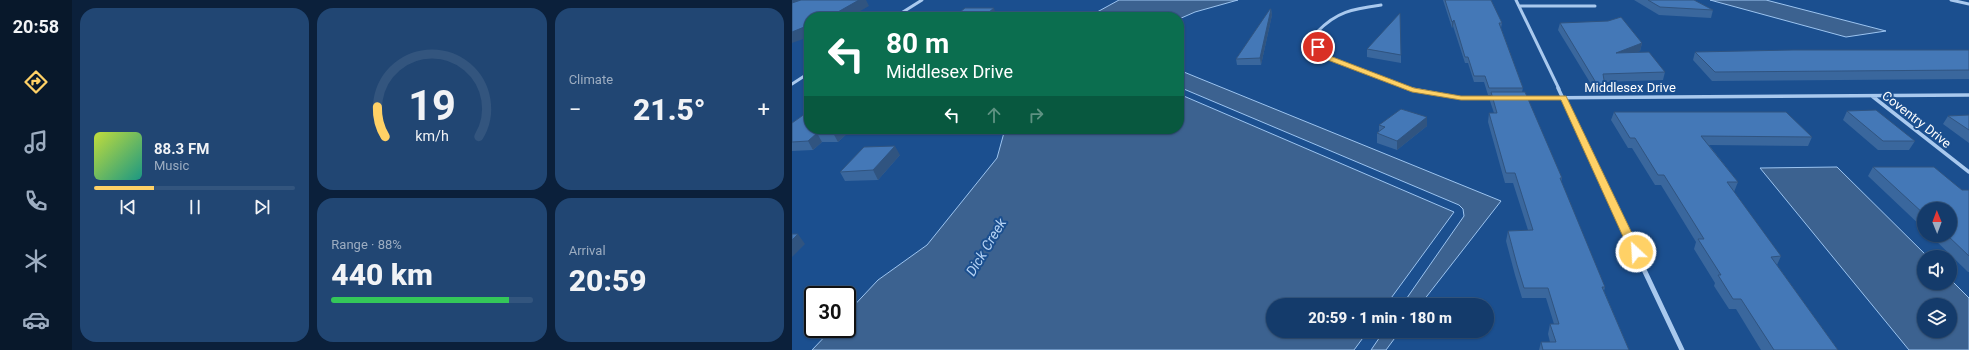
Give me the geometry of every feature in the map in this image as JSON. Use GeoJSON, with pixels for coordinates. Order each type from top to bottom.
{"type":"FeatureCollection","features":[{"type":"Feature","properties":{"kind":"street"},"geometry":{"type":"LineString","coordinates":[[903,12],[922,0]]}},
{"type":"Feature","properties":{"kind":"street"},"geometry":{"type":"LineString","coordinates":[[1516,0],[1682,350]]}},
{"type":"Feature","properties":{"kind":"street"},"geometry":{"type":"LineString","coordinates":[[1951,0],[1969,4]]}},
{"type":"Feature","properties":{"kind":"street"},"geometry":{"type":"LineString","coordinates":[[1381,5],[1348,9],[1328,19],[1316,32],[1318,47],[1328,57],[1412,90],[1461,98],[1500,98]]}},
{"type":"Feature","properties":{"kind":"street"},"geometry":{"type":"LineString","coordinates":[[1519,6],[1595,6]]}},
{"type":"Feature","properties":{"kind":"street"},"geometry":{"type":"LineString","coordinates":[[792,84],[804,76]]}},
{"type":"Feature","properties":{"kind":"street","name":"Middlesex Drive"},"geometry":{"type":"LineString","coordinates":[[1516,98],[1969,95]]}},
{"type":"Feature","properties":{"kind":"street","name":"Coventry Drive"},"geometry":{"type":"LineString","coordinates":[[1872,96],[1969,172]]}},
{"type":"Feature","properties":{"kind":"water"},"geometry":{"type":"Polygon","coordinates":[[[1119,0],[1238,0],[1195,12],[1184,17],[1184,12],[1097,12],[1119,0]]]}},
{"type":"Feature","properties":{"kind":"water"},"geometry":{"type":"Polygon","coordinates":[[[1710,0],[1766,0],[1886,31],[1846,37],[1710,0]]]}},
{"type":"Feature","properties":{"kind":"water"},"geometry":{"type":"Polygon","coordinates":[[[1184,72],[1501,201],[1425,298],[1407,298],[1464,216],[1463,209],[1459,205],[1184,89],[1184,72]]]}},
{"type":"Feature","properties":{"kind":"water","name":"Dick Creek"},"geometry":{"type":"Polygon","coordinates":[[[1184,96],[1454,212],[1391,298],[1266,298],[1266,338],[1363,338],[1354,350],[812,350],[823,338],[856,338],[856,303],[878,280],[927,245],[997,158],[1004,134],[1184,134],[1184,96]]]}},
{"type":"Feature","properties":{"kind":"water"},"geometry":{"type":"Polygon","coordinates":[[[1837,167],[1921,250],[1917,250],[1917,290],[1957,290],[1957,286],[1969,298],[1969,350],[1909,350],[1760,168],[1837,167]]]}},
{"type":"Feature","properties":{"kind":"water"},"geometry":{"type":"Polygon","coordinates":[[[1379,338],[1395,338],[1386,350],[1371,350],[1379,338]]]}},
{"type":"Feature","properties":{"kind":"building"},"geometry":{"type":"Polygon","coordinates":[[[801,0],[859,0],[838,12],[804,12],[804,27],[792,32],[792,3],[801,0]]]}},
{"type":"Feature","properties":{"kind":"building"},"geometry":{"type":"Polygon","coordinates":[[[1445,0],[1491,0],[1502,23],[1499,23],[1523,88],[1489,88],[1485,76],[1474,76],[1468,57],[1465,57],[1454,20],[1452,22],[1445,0]]]}},
{"type":"Feature","properties":{"kind":"building"},"geometry":{"type":"Polygon","coordinates":[[[1648,0],[1694,0],[1713,10],[1660,7],[1648,0]]]}},
{"type":"Feature","properties":{"kind":"building"},"geometry":{"type":"Polygon","coordinates":[[[965,8],[994,8],[989,12],[960,12],[965,8]]]}},
{"type":"Feature","properties":{"kind":"building"},"geometry":{"type":"Polygon","coordinates":[[[1270,9],[1260,58],[1236,59],[1270,9]]]}},
{"type":"Feature","properties":{"kind":"building"},"geometry":{"type":"Polygon","coordinates":[[[1400,13],[1401,55],[1367,49],[1400,13]]]}},
{"type":"Feature","properties":{"kind":"building"},"geometry":{"type":"Polygon","coordinates":[[[1621,17],[1642,43],[1616,53],[1649,52],[1665,72],[1603,74],[1605,86],[1598,86],[1560,23],[1608,21],[1621,17]]]}},
{"type":"Feature","properties":{"kind":"building"},"geometry":{"type":"Polygon","coordinates":[[[1793,50],[1969,50],[1969,70],[1715,72],[1695,52],[1793,50]]]}},
{"type":"Feature","properties":{"kind":"building"},"geometry":{"type":"Polygon","coordinates":[[[1491,92],[1525,92],[1562,178],[1560,178],[1605,287],[1602,287],[1629,350],[1543,350],[1541,342],[1556,342],[1550,324],[1559,324],[1548,288],[1524,288],[1517,265],[1508,231],[1533,230],[1515,173],[1506,173],[1489,113],[1497,113],[1491,92]]]}},
{"type":"Feature","properties":{"kind":"building"},"geometry":{"type":"Polygon","coordinates":[[[1401,109],[1427,117],[1397,141],[1377,133],[1385,127],[1379,125],[1401,109]]]}},
{"type":"Feature","properties":{"kind":"building"},"geometry":{"type":"Polygon","coordinates":[[[1876,110],[1915,141],[1883,141],[1847,111],[1876,110]]]}},
{"type":"Feature","properties":{"kind":"building"},"geometry":{"type":"Polygon","coordinates":[[[1614,112],[1786,112],[1812,137],[1701,136],[1738,182],[1727,182],[1781,256],[1771,257],[1838,350],[1774,350],[1741,299],[1733,299],[1718,275],[1721,275],[1698,239],[1704,239],[1664,175],[1658,175],[1635,138],[1630,138],[1614,112]]]}},
{"type":"Feature","properties":{"kind":"building"},"geometry":{"type":"Polygon","coordinates":[[[804,115],[804,134],[816,134],[808,141],[792,142],[792,123],[804,115]]]}},
{"type":"Feature","properties":{"kind":"building"},"geometry":{"type":"Polygon","coordinates":[[[1969,115],[1969,130],[1948,116],[1969,115]]]}},
{"type":"Feature","properties":{"kind":"building"},"geometry":{"type":"Polygon","coordinates":[[[895,146],[873,170],[840,172],[864,147],[895,146]]]}},
{"type":"Feature","properties":{"kind":"building"},"geometry":{"type":"Polygon","coordinates":[[[1873,167],[1934,167],[1962,190],[1969,190],[1969,256],[1954,242],[1957,242],[1957,202],[1917,202],[1917,208],[1873,167]]]}},
{"type":"Feature","properties":{"kind":"building"},"geometry":{"type":"Polygon","coordinates":[[[792,234],[798,234],[792,240],[792,234]]]}},
{"type":"Feature","properties":{"kind":"route"},"geometry":{"type":"LineString","coordinates":[[1318,47],[1328,57],[1412,90],[1461,98],[1563,97],[1636,252]]}}]}
